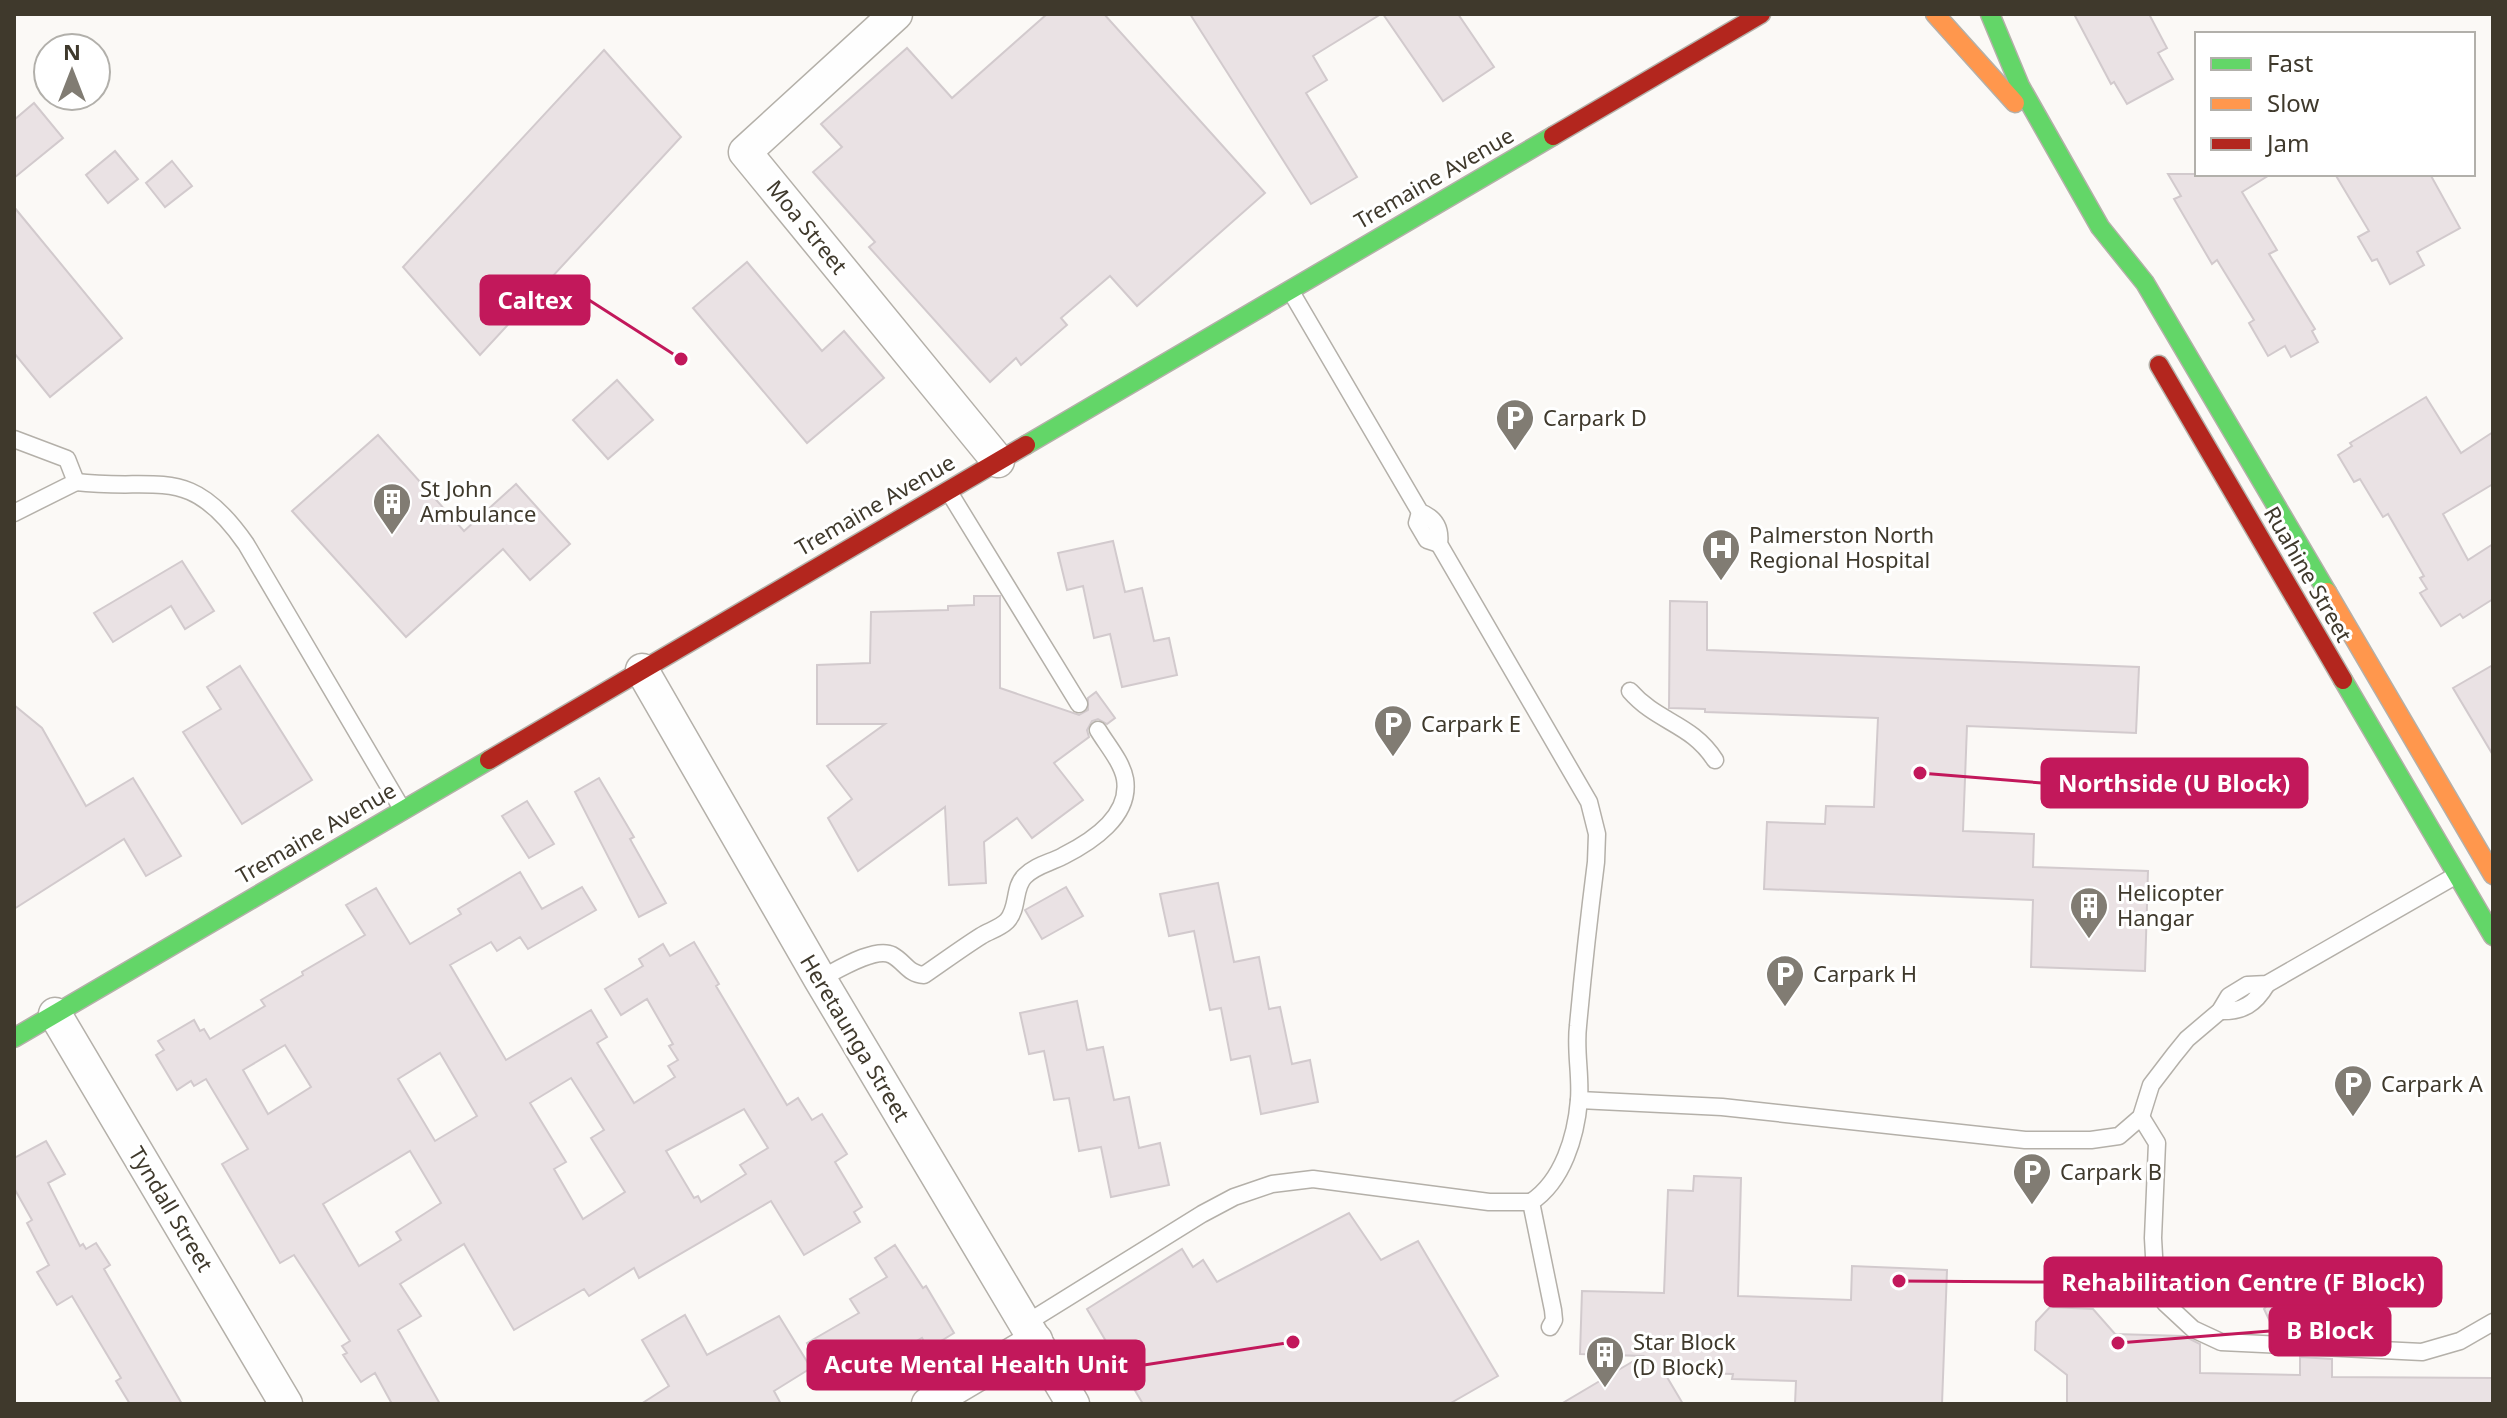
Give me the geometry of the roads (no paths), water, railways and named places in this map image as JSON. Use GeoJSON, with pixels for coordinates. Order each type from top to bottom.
{"type":"FeatureCollection","features":[{"type":"Feature","properties":{"kind":"main road"},"geometry":{"type":"LineString","coordinates":[[1699,52],[1747,14]]}},
{"type":"Feature","properties":{"kind":"main road","name":"Tremaine Avenue"},"geometry":{"type":"LineString","coordinates":[[14,1038],[1761,14]]}},
{"type":"Feature","properties":{"kind":"main road"},"geometry":{"type":"LineString","coordinates":[[1935,14],[2056,150]]}},
{"type":"Feature","properties":{"kind":"main road","name":"Ruahine Street"},"geometry":{"type":"LineString","coordinates":[[1993,17],[2020,86],[2100,227],[2145,283],[2489,867]]}},
{"type":"Feature","properties":{"kind":"main road","name":"Ruahine Street"},"geometry":{"type":"LineString","coordinates":[[2100,227],[2110,266]]}},
{"type":"Feature","properties":{"kind":"main road","name":"Ruahine Street"},"geometry":{"type":"LineString","coordinates":[[2147,344],[2493,936]]}},
{"type":"Feature","properties":{"kind":"street","name":"Moa Street"},"geometry":{"type":"LineString","coordinates":[[896,14],[745,152],[998,461]]}},
{"type":"Feature","properties":{"kind":"street","name":"Heretaunga Street"},"geometry":{"type":"LineString","coordinates":[[642,670],[820,979],[1073,1404]]}},
{"type":"Feature","properties":{"kind":"street","name":"Tyndall Street"},"geometry":{"type":"LineString","coordinates":[[55,1014],[286,1404]]}},
{"type":"Feature","properties":{"kind":"street"},"geometry":{"type":"LineString","coordinates":[[928,1404],[1030,1332]]}},
{"type":"Feature","properties":{"kind":"lane"},"geometry":{"type":"LineString","coordinates":[[1030,1332],[1202,1214],[1234,1197],[1272,1184],[1313,1179],[1489,1202],[1531,1202],[1545,1193],[1557,1176],[1568,1148],[1579,1100],[1577,1033],[1596,862],[1597,834],[1589,802],[1439,544],[1441,532],[1431,516],[1420,512],[1290,289]]}},
{"type":"Feature","properties":{"kind":"lane"},"geometry":{"type":"LineString","coordinates":[[14,439],[67,459],[76,482]]}},
{"type":"Feature","properties":{"kind":"lane"},"geometry":{"type":"LineString","coordinates":[[14,513],[76,482],[109,486],[144,483],[180,486],[206,498],[226,515],[246,544],[402,810]]}},
{"type":"Feature","properties":{"kind":"lane"},"geometry":{"type":"LineString","coordinates":[[948,491],[1079,704]]}},
{"type":"Feature","properties":{"kind":"lane"},"geometry":{"type":"LineString","coordinates":[[1630,691],[1650,711],[1703,742],[1715,760]]}},
{"type":"Feature","properties":{"kind":"lane"},"geometry":{"type":"LineString","coordinates":[[820,979],[884,952],[894,956],[915,974],[924,975],[1003,925],[1016,904],[1021,879],[1033,869],[1093,839],[1121,806],[1125,778],[1098,730]]}},
{"type":"Feature","properties":{"kind":"lane"},"geometry":{"type":"LineString","coordinates":[[1579,1100],[1722,1107],[2025,1140],[2091,1140],[2119,1136],[2141,1117],[2151,1085],[2187,1039],[2220,1011],[2238,1011],[2248,1006],[2257,1000],[2267,984],[2456,875],[2489,867]]}},
{"type":"Feature","properties":{"kind":"lane"},"geometry":{"type":"LineString","coordinates":[[2141,1117],[2157,1143],[2153,1238],[2155,1274],[2165,1303],[2193,1329],[2221,1342],[2422,1352],[2460,1341],[2493,1322]]}},
{"type":"Feature","properties":{"kind":"lane"},"geometry":{"type":"LineString","coordinates":[[1531,1202],[1553,1310],[1554,1320],[1550,1327]]}},
{"type":"Feature","properties":{"kind":"place","name":"Caltex"},"geometry":{"type":"Point","coordinates":[681,359]}},
{"type":"Feature","properties":{"kind":"place","name":"Carpark D"},"geometry":{"type":"Point","coordinates":[1515,452]}},
{"type":"Feature","properties":{"kind":"place","name":"St John Ambulance"},"geometry":{"type":"Point","coordinates":[392,536]}},
{"type":"Feature","properties":{"kind":"place","name":"Palmerston North Regional Hospital"},"geometry":{"type":"Point","coordinates":[1721,582]}},
{"type":"Feature","properties":{"kind":"place","name":"Carpark E"},"geometry":{"type":"Point","coordinates":[1393,758]}},
{"type":"Feature","properties":{"kind":"place","name":"Northside (U Block)"},"geometry":{"type":"Point","coordinates":[1920,773]}},
{"type":"Feature","properties":{"kind":"place","name":"Helicopter Hangar"},"geometry":{"type":"Point","coordinates":[2089,940]}},
{"type":"Feature","properties":{"kind":"place","name":"Carpark H"},"geometry":{"type":"Point","coordinates":[1785,1008]}},
{"type":"Feature","properties":{"kind":"place","name":"Carpark A"},"geometry":{"type":"Point","coordinates":[2353,1118]}},
{"type":"Feature","properties":{"kind":"place","name":"Carpark B"},"geometry":{"type":"Point","coordinates":[2032,1206]}},
{"type":"Feature","properties":{"kind":"place","name":"Rehabilitation Centre (F Block)"},"geometry":{"type":"Point","coordinates":[1899,1281]}},
{"type":"Feature","properties":{"kind":"place","name":"Acute Mental Health Unit"},"geometry":{"type":"Point","coordinates":[1293,1342]}},
{"type":"Feature","properties":{"kind":"place","name":"B Block"},"geometry":{"type":"Point","coordinates":[2118,1343]}},
{"type":"Feature","properties":{"kind":"place","name":"Star Block (D Block)"},"geometry":{"type":"Point","coordinates":[1605,1389]}}]}
